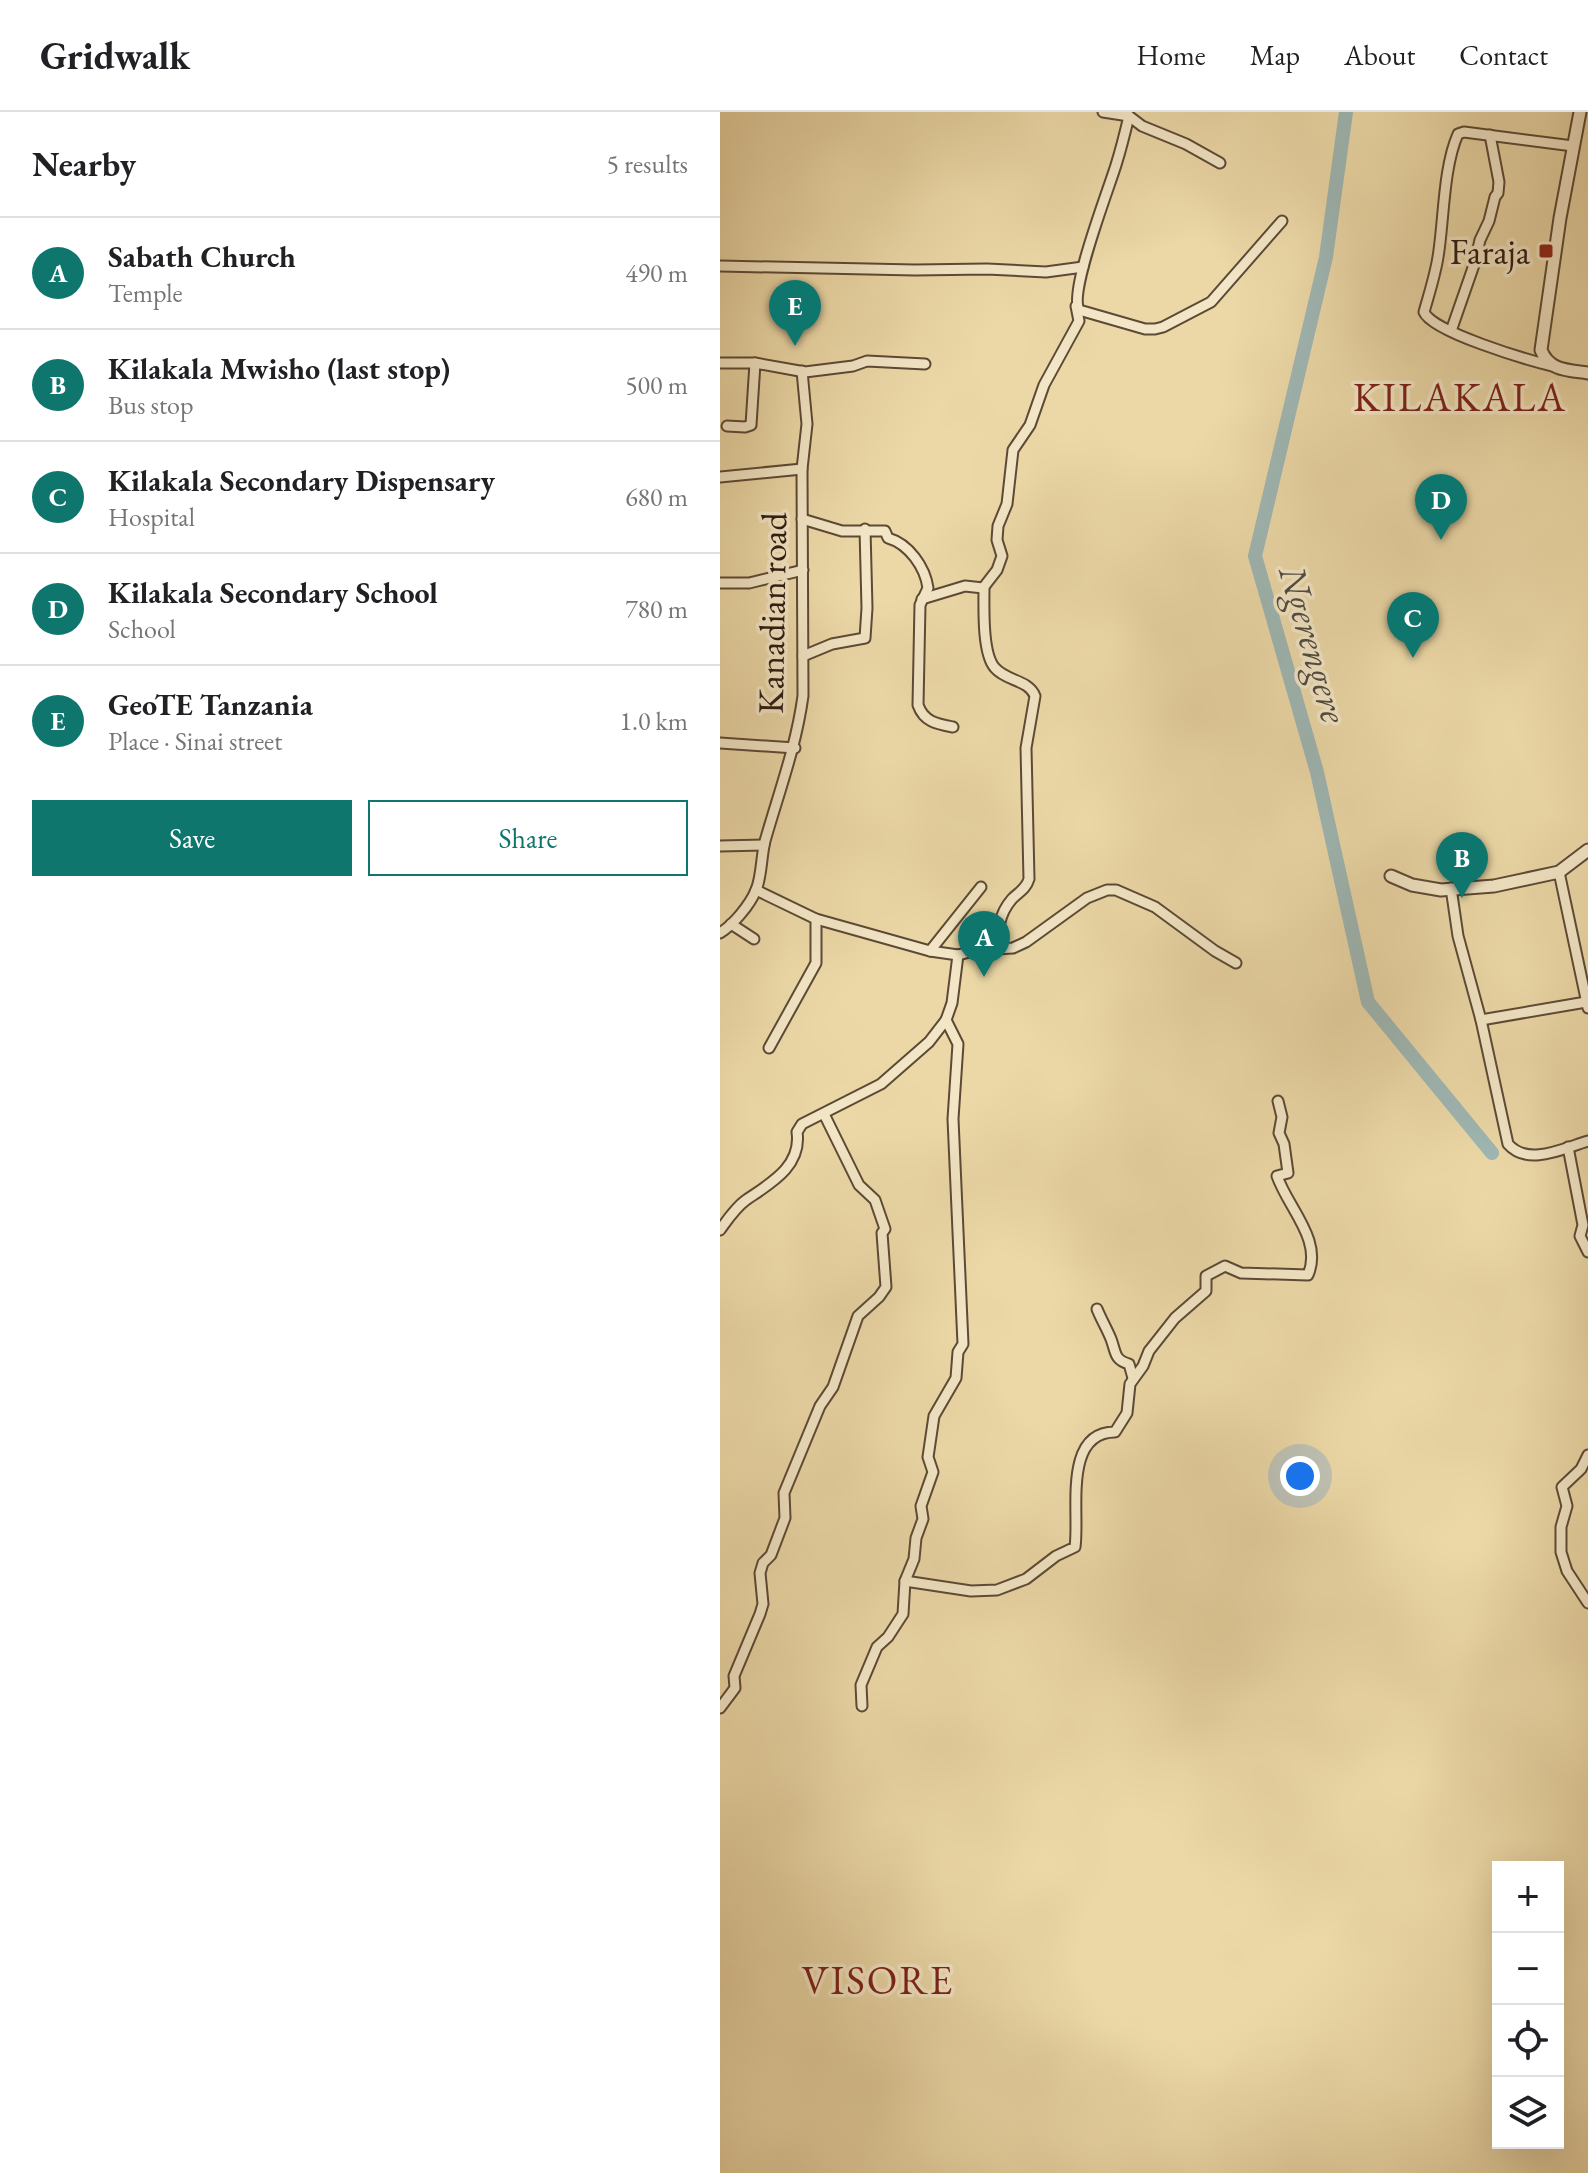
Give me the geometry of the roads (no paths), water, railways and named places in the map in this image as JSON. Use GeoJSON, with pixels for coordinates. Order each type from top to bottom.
{"type":"FeatureCollection","features":[{"type":"Feature","properties":{"kind":"street"},"geometry":{"type":"LineString","coordinates":[[1103,112],[1129,116],[1142,126],[1186,144],[1220,163]]}},
{"type":"Feature","properties":{"kind":"street"},"geometry":{"type":"LineString","coordinates":[[1552,366],[1541,350],[1542,331],[1580,112]]}},
{"type":"Feature","properties":{"kind":"street"},"geometry":{"type":"LineString","coordinates":[[998,950],[998,925],[1009,904],[1026,887],[1029,879],[1027,741],[1035,696],[1031,689],[1003,675],[991,663],[984,588],[997,570],[1002,556],[997,540],[998,526],[1007,504],[1013,450],[1030,425],[1044,385],[1079,321],[1076,306],[1083,267],[1117,164],[1129,116]]}},
{"type":"Feature","properties":{"kind":"street"},"geometry":{"type":"LineString","coordinates":[[1573,146],[1458,134],[1451,155],[1438,257],[1424,312],[1431,321],[1501,351],[1588,373]]}},
{"type":"Feature","properties":{"kind":"street"},"geometry":{"type":"LineString","coordinates":[[1451,331],[1498,193],[1499,182],[1490,135]]}},
{"type":"Feature","properties":{"kind":"street"},"geometry":{"type":"LineString","coordinates":[[1076,306],[1083,311],[1141,328],[1163,327],[1211,302],[1282,221]]}},
{"type":"Feature","properties":{"kind":"street"},"geometry":{"type":"LineString","coordinates":[[720,266],[1046,272],[1083,267]]}},
{"type":"Feature","properties":{"kind":"street"},"geometry":{"type":"LineString","coordinates":[[720,363],[755,363],[802,371],[853,366],[867,361],[925,364]]}},
{"type":"Feature","properties":{"kind":"street"},"geometry":{"type":"LineString","coordinates":[[727,426],[751,425],[755,363]]}},
{"type":"Feature","properties":{"kind":"street","name":"Kanadian road"},"geometry":{"type":"LineString","coordinates":[[720,933],[731,924],[756,890],[764,845],[795,748],[803,696],[802,469],[807,424],[802,371]]}},
{"type":"Feature","properties":{"kind":"street"},"geometry":{"type":"LineString","coordinates":[[720,477],[802,469]]}},
{"type":"Feature","properties":{"kind":"street"},"geometry":{"type":"LineString","coordinates":[[802,519],[842,531],[885,531],[888,538],[901,543],[914,556],[928,584],[922,599],[917,677],[919,711],[929,721],[953,727]]}},
{"type":"Feature","properties":{"kind":"street"},"geometry":{"type":"LineString","coordinates":[[803,656],[832,644],[865,638],[865,529]]}},
{"type":"Feature","properties":{"kind":"street"},"geometry":{"type":"LineString","coordinates":[[720,583],[749,583],[803,570]]}},
{"type":"Feature","properties":{"kind":"street"},"geometry":{"type":"LineString","coordinates":[[922,599],[967,586],[984,588]]}},
{"type":"Feature","properties":{"kind":"street"},"geometry":{"type":"LineString","coordinates":[[720,743],[795,748]]}},
{"type":"Feature","properties":{"kind":"street"},"geometry":{"type":"LineString","coordinates":[[720,846],[764,845]]}},
{"type":"Feature","properties":{"kind":"street"},"geometry":{"type":"LineString","coordinates":[[1391,876],[1425,888],[1473,889],[1505,885],[1559,872],[1588,850]]}},
{"type":"Feature","properties":{"kind":"street"},"geometry":{"type":"LineString","coordinates":[[1481,1020],[1587,1005],[1559,872]]}},
{"type":"Feature","properties":{"kind":"street"},"geometry":{"type":"LineString","coordinates":[[930,951],[981,887]]}},
{"type":"Feature","properties":{"kind":"street"},"geometry":{"type":"LineString","coordinates":[[1451,888],[1458,936],[1481,1020],[1508,1144],[1516,1151],[1533,1156],[1588,1141]]}},
{"type":"Feature","properties":{"kind":"street"},"geometry":{"type":"LineString","coordinates":[[756,890],[816,919],[930,951],[958,955],[977,950],[1013,948],[1026,942],[1080,902],[1112,890],[1124,892],[1155,907],[1236,963]]}},
{"type":"Feature","properties":{"kind":"street"},"geometry":{"type":"LineString","coordinates":[[769,1048],[816,963],[816,919]]}},
{"type":"Feature","properties":{"kind":"street"},"geometry":{"type":"LineString","coordinates":[[731,924],[754,939]]}},
{"type":"Feature","properties":{"kind":"street"},"geometry":{"type":"LineString","coordinates":[[720,1230],[733,1213],[781,1175],[796,1156],[799,1144],[797,1132],[802,1124],[881,1084],[929,1042],[946,1020],[952,1003],[958,955]]}},
{"type":"Feature","properties":{"kind":"street"},"geometry":{"type":"LineString","coordinates":[[862,1706],[861,1685],[877,1647],[888,1637],[903,1614],[905,1581],[914,1559],[916,1538],[923,1519],[921,1506],[933,1472],[928,1457],[934,1416],[956,1378],[958,1352],[963,1344],[953,1119],[958,1044],[946,1020]]}},
{"type":"Feature","properties":{"kind":"street"},"geometry":{"type":"LineString","coordinates":[[1133,1378],[1143,1366],[1152,1346],[1175,1318],[1206,1291],[1206,1276],[1210,1272],[1225,1266],[1241,1273],[1309,1274],[1310,1241],[1277,1176],[1288,1173],[1284,1144],[1279,1133],[1282,1117],[1278,1101]]}},
{"type":"Feature","properties":{"kind":"street"},"geometry":{"type":"LineString","coordinates":[[720,1708],[735,1688],[734,1676],[760,1614],[763,1604],[760,1573],[763,1563],[771,1555],[785,1518],[784,1493],[802,1447],[820,1406],[833,1387],[858,1316],[886,1287],[882,1233],[885,1229],[880,1213],[875,1200],[859,1185],[824,1114]]}},
{"type":"Feature","properties":{"kind":"street"},"geometry":{"type":"LineString","coordinates":[[1568,1147],[1583,1225],[1580,1236],[1588,1252]]}},
{"type":"Feature","properties":{"kind":"street"},"geometry":{"type":"LineString","coordinates":[[905,1581],[988,1592],[1026,1579],[1056,1556],[1075,1547],[1077,1470],[1082,1451],[1098,1437],[1115,1432],[1127,1413],[1133,1378],[1129,1364],[1121,1362],[1114,1354],[1112,1341],[1097,1309]]}},
{"type":"Feature","properties":{"kind":"street"},"geometry":{"type":"LineString","coordinates":[[1588,1455],[1581,1469],[1562,1487],[1567,1506],[1559,1542],[1567,1571],[1588,1603]]}},
{"type":"Feature","properties":{"kind":"waterway","name":"Ngerengere"},"geometry":{"type":"LineString","coordinates":[[1346,112],[1326,257],[1255,556],[1317,772],[1368,1002],[1492,1153]]}},
{"type":"Feature","properties":{"kind":"place","name":"Faraja"},"geometry":{"type":"Point","coordinates":[1546,251]}},
{"type":"Feature","properties":{"kind":"place","name":"GeoTE Tanzania"},"geometry":{"type":"Point","coordinates":[795,346]}},
{"type":"Feature","properties":{"kind":"place","name":"Kilakala Secondary School"},"geometry":{"type":"Point","coordinates":[1441,540]}},
{"type":"Feature","properties":{"kind":"place","name":"Kilakala Secondary Dispensary"},"geometry":{"type":"Point","coordinates":[1413,658]}},
{"type":"Feature","properties":{"kind":"place","name":"Kilakala Mwisho (last stop)"},"geometry":{"type":"Point","coordinates":[1462,898]}},
{"type":"Feature","properties":{"kind":"place","name":"Sabath Church"},"geometry":{"type":"Point","coordinates":[984,977]}},
{"type":"Feature","properties":{"kind":"district","name":"KILAKALA"},"geometry":{"type":"Point","coordinates":[1460,397]}},
{"type":"Feature","properties":{"kind":"district","name":"VISORE"},"geometry":{"type":"Point","coordinates":[878,1980]}}]}
